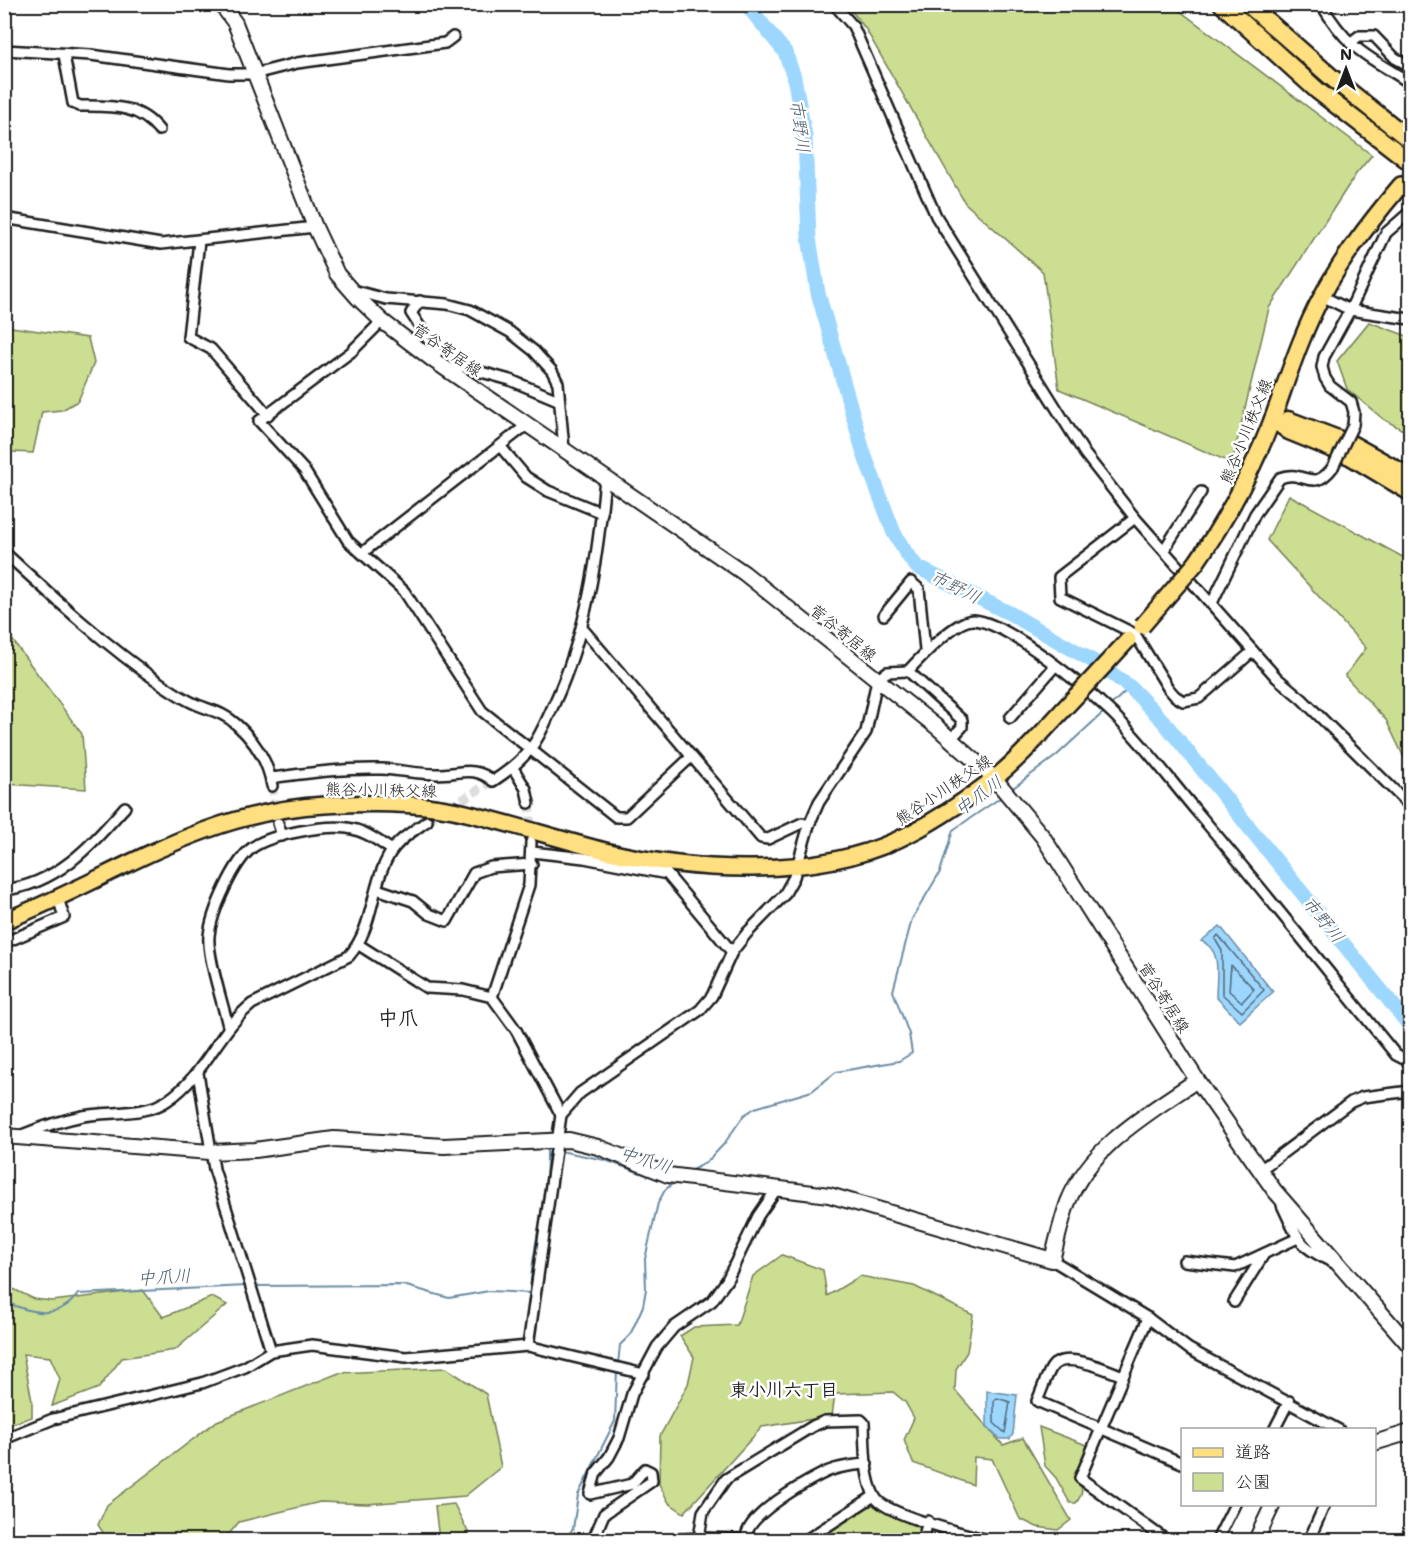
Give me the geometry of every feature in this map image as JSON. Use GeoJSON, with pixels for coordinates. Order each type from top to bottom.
{"type":"FeatureCollection","features":[{"type":"Feature","properties":{"kind":"highway"},"geometry":{"type":"LineString","coordinates":[[1222,4],[1318,91],[1410,162]]}},
{"type":"Feature","properties":{"kind":"highway"},"geometry":{"type":"LineString","coordinates":[[1248,4],[1331,77],[1410,140]]}},
{"type":"Feature","properties":{"kind":"highway"},"geometry":{"type":"LineString","coordinates":[[1273,419],[1293,420],[1322,431],[1377,456],[1410,477]]}},
{"type":"Feature","properties":{"kind":"highway"},"geometry":{"type":"LineString","coordinates":[[1273,419],[1289,431],[1350,456],[1410,492]]}},
{"type":"Feature","properties":{"kind":"main road","name":"菅谷寄居線"},"geometry":{"type":"LineString","coordinates":[[221,4],[235,23],[315,226],[337,274],[350,290],[382,321],[433,360],[744,573],[951,739],[994,778],[1043,837],[1197,1080],[1260,1170],[1278,1194],[1410,1346]]}},
{"type":"Feature","properties":{"kind":"main road","name":"熊谷小川秩父線"},"geometry":{"type":"LineString","coordinates":[[4,921],[58,898],[146,853],[215,825],[277,810],[324,805],[430,807],[451,810],[630,855],[740,867],[797,867],[854,856],[897,840],[954,807],[994,778],[1077,695],[1196,563],[1236,501],[1273,419],[1304,332],[1322,296],[1359,237],[1401,184]]}},
{"type":"Feature","properties":{"kind":"main road"},"geometry":{"type":"LineString","coordinates":[[11,1136],[210,1152],[255,1150],[334,1139],[444,1146],[558,1138],[598,1147],[668,1174],[829,1195],[1052,1260],[1069,1200],[1087,1167],[1127,1130],[1197,1080]]}},
{"type":"Feature","properties":{"kind":"main road"},"geometry":{"type":"LineString","coordinates":[[1376,1442],[1410,1432]]}},
{"type":"Feature","properties":{"kind":"main road"},"geometry":{"type":"LineString","coordinates":[[1256,1540],[1272,1506]]}},
{"type":"Feature","properties":{"kind":"street"},"geometry":{"type":"LineString","coordinates":[[834,4],[853,26],[936,216],[1085,454],[1135,518],[1276,678],[1302,699],[1410,806]]}},
{"type":"Feature","properties":{"kind":"street"},"geometry":{"type":"LineString","coordinates":[[1321,4],[1337,29],[1364,56],[1410,83]]}},
{"type":"Feature","properties":{"kind":"street"},"geometry":{"type":"LineString","coordinates":[[1350,43],[1359,36],[1374,36],[1395,58],[1410,66]]}},
{"type":"Feature","properties":{"kind":"street"},"geometry":{"type":"LineString","coordinates":[[4,50],[91,55],[229,74],[254,74],[297,63],[446,42],[453,37]]}},
{"type":"Feature","properties":{"kind":"street"},"geometry":{"type":"LineString","coordinates":[[64,55],[73,103],[80,106],[132,109],[143,114],[159,130]]}},
{"type":"Feature","properties":{"kind":"street"},"geometry":{"type":"LineString","coordinates":[[1212,603],[1255,514],[1280,478],[1291,475],[1312,481],[1320,480],[1334,467],[1353,425],[1354,408],[1329,386],[1322,367],[1324,357],[1350,310],[1386,233],[1410,212]]}},
{"type":"Feature","properties":{"kind":"street"},"geometry":{"type":"LineString","coordinates":[[4,218],[161,244],[315,226]]}},
{"type":"Feature","properties":{"kind":"street"},"geometry":{"type":"LineString","coordinates":[[199,241],[189,337],[211,349],[268,415]]}},
{"type":"Feature","properties":{"kind":"street"},"geometry":{"type":"LineString","coordinates":[[350,290],[386,298],[420,301],[470,310],[510,332],[534,351],[552,370],[558,382],[564,449]]}},
{"type":"Feature","properties":{"kind":"street"},"geometry":{"type":"LineString","coordinates":[[1322,296],[1350,310],[1410,319]]}},
{"type":"Feature","properties":{"kind":"street"},"geometry":{"type":"LineString","coordinates":[[420,301],[411,313],[437,352],[433,360]]}},
{"type":"Feature","properties":{"kind":"street"},"geometry":{"type":"LineString","coordinates":[[382,321],[351,352],[259,421],[304,470],[348,541],[404,591],[482,711],[616,817],[623,818],[631,815],[691,757]]}},
{"type":"Feature","properties":{"kind":"street"},"geometry":{"type":"LineString","coordinates":[[451,372],[456,366],[510,380],[558,400]]}},
{"type":"Feature","properties":{"kind":"street"},"geometry":{"type":"LineString","coordinates":[[362,553],[528,424]]}},
{"type":"Feature","properties":{"kind":"street"},"geometry":{"type":"LineString","coordinates":[[500,446],[526,477],[548,491],[602,513]]}},
{"type":"Feature","properties":{"kind":"street"},"geometry":{"type":"LineString","coordinates":[[4,552],[76,619],[131,662],[190,702],[219,712],[236,724],[265,759],[271,782],[331,770],[383,769],[435,774],[471,770],[485,774],[494,781],[513,768],[530,749],[560,690],[582,628],[598,555],[606,478]]}},
{"type":"Feature","properties":{"kind":"street"},"geometry":{"type":"LineString","coordinates":[[1164,550],[1201,492]]}},
{"type":"Feature","properties":{"kind":"street"},"geometry":{"type":"LineString","coordinates":[[1135,518],[1059,577],[1060,597],[1135,633],[1168,688],[1183,701],[1198,698],[1253,651]]}},
{"type":"Feature","properties":{"kind":"street"},"geometry":{"type":"LineString","coordinates":[[885,615],[911,582],[919,590],[926,650]]}},
{"type":"Feature","properties":{"kind":"street"},"geometry":{"type":"LineString","coordinates":[[908,671],[926,650],[938,644],[957,625],[973,620],[1026,642],[1113,714],[1239,862],[1396,1055],[1410,1062]]}},
{"type":"Feature","properties":{"kind":"street"},"geometry":{"type":"LineString","coordinates":[[582,628],[761,838],[768,839],[802,823],[809,825]]}},
{"type":"Feature","properties":{"kind":"street"},"geometry":{"type":"LineString","coordinates":[[1010,718],[1055,666]]}},
{"type":"Feature","properties":{"kind":"street"},"geometry":{"type":"LineString","coordinates":[[528,1346],[561,1115],[580,1094],[700,1010],[712,996],[732,952],[784,895],[797,867],[809,825],[819,802],[866,732],[877,680],[887,672],[908,671],[962,720],[962,727],[951,739]]}},
{"type":"Feature","properties":{"kind":"street"},"geometry":{"type":"LineString","coordinates":[[513,768],[526,789],[529,803]]}},
{"type":"Feature","properties":{"kind":"street"},"geometry":{"type":"LineString","coordinates":[[4,890],[35,882],[69,864],[91,846],[125,807]]}},
{"type":"Feature","properties":{"kind":"street"},"geometry":{"type":"LineString","coordinates":[[11,1136],[84,1115],[146,1109],[167,1102],[198,1073],[228,1026],[252,1004],[340,962],[359,945],[367,928],[376,888],[392,850],[427,821]]}},
{"type":"Feature","properties":{"kind":"street"},"geometry":{"type":"LineString","coordinates":[[278,823],[282,836]]}},
{"type":"Feature","properties":{"kind":"street"},"geometry":{"type":"LineString","coordinates":[[228,1026],[208,939],[214,906],[252,848],[282,836],[347,828],[366,833],[392,850]]}},
{"type":"Feature","properties":{"kind":"street"},"geometry":{"type":"LineString","coordinates":[[492,997],[523,906],[532,864],[531,847],[667,874],[732,952]]}},
{"type":"Feature","properties":{"kind":"street"},"geometry":{"type":"LineString","coordinates":[[376,888],[413,901],[429,914],[447,921],[474,873],[491,867],[532,864]]}},
{"type":"Feature","properties":{"kind":"street"},"geometry":{"type":"LineString","coordinates":[[4,943],[64,917],[58,898]]}},
{"type":"Feature","properties":{"kind":"street"},"geometry":{"type":"LineString","coordinates":[[359,945],[427,988],[463,990],[492,997],[516,1029],[561,1115]]}},
{"type":"Feature","properties":{"kind":"street"},"geometry":{"type":"LineString","coordinates":[[198,1073],[210,1152],[271,1351]]}},
{"type":"Feature","properties":{"kind":"street"},"geometry":{"type":"LineString","coordinates":[[1260,1170],[1351,1102],[1363,1097],[1410,1091]]}},
{"type":"Feature","properties":{"kind":"street"},"geometry":{"type":"LineString","coordinates":[[593,1540],[604,1514],[652,1481],[651,1472],[645,1469],[632,1484],[590,1494],[596,1473],[609,1457],[618,1438],[632,1394],[657,1347],[674,1327],[712,1301],[727,1280],[758,1216],[778,1187]]}},
{"type":"Feature","properties":{"kind":"street"},"geometry":{"type":"LineString","coordinates":[[1278,1194],[1298,1238],[1307,1250],[1339,1265]]}},
{"type":"Feature","properties":{"kind":"street"},"geometry":{"type":"LineString","coordinates":[[1184,1261],[1235,1267],[1298,1238]]}},
{"type":"Feature","properties":{"kind":"street"},"geometry":{"type":"LineString","coordinates":[[1234,1302],[1264,1254]]}},
{"type":"Feature","properties":{"kind":"street"},"geometry":{"type":"LineString","coordinates":[[1052,1260],[1148,1318],[1189,1349],[1336,1428]]}},
{"type":"Feature","properties":{"kind":"street"},"geometry":{"type":"LineString","coordinates":[[1148,1318],[1080,1478],[1166,1540]]}},
{"type":"Feature","properties":{"kind":"street"},"geometry":{"type":"LineString","coordinates":[[4,1439],[53,1419],[202,1383],[245,1367],[271,1351],[312,1345],[406,1357],[528,1346],[644,1374]]}},
{"type":"Feature","properties":{"kind":"street"},"geometry":{"type":"LineString","coordinates":[[1123,1376],[1090,1364],[1059,1361],[1053,1365],[1036,1401],[1181,1464]]}},
{"type":"Feature","properties":{"kind":"street"},"geometry":{"type":"LineString","coordinates":[[1275,1428],[1289,1401]]}},
{"type":"Feature","properties":{"kind":"street"},"geometry":{"type":"LineString","coordinates":[[699,1538],[703,1512],[714,1493],[726,1479],[813,1425],[861,1420],[874,1496],[887,1509],[987,1540]]}},
{"type":"Feature","properties":{"kind":"street"},"geometry":{"type":"LineString","coordinates":[[746,1538],[746,1532],[759,1515],[806,1484],[835,1469],[867,1464]]}},
{"type":"Feature","properties":{"kind":"street"},"geometry":{"type":"LineString","coordinates":[[806,1540],[874,1496]]}},
{"type":"Feature","properties":{"kind":"street"},"geometry":{"type":"LineString","coordinates":[[1217,1540],[1234,1506]]}},
{"type":"Feature","properties":{"kind":"street"},"geometry":{"type":"LineString","coordinates":[[1309,1540],[1324,1506]]}},
{"type":"Feature","properties":{"kind":"street"},"geometry":{"type":"LineString","coordinates":[[923,1540],[928,1521]]}},
{"type":"Feature","properties":{"kind":"street"},"geometry":{"type":"LineString","coordinates":[[670,1540],[699,1538],[775,1540]]}},
{"type":"Feature","properties":{"kind":"green space"},"geometry":{"type":"Polygon","coordinates":[[[847,5],[1172,5],[1372,155],[1356,174],[1269,308],[1232,463],[1059,389],[1043,272],[965,203],[865,28],[847,5]]]}},
{"type":"Feature","properties":{"kind":"green space"},"geometry":{"type":"Polygon","coordinates":[[[1369,322],[1410,337],[1410,434],[1383,419],[1347,389],[1337,361],[1369,322]]]}},
{"type":"Feature","properties":{"kind":"green space"},"geometry":{"type":"Polygon","coordinates":[[[4,326],[88,338],[94,363],[78,401],[62,410],[42,412],[33,453],[12,452],[5,448],[4,326]]]}},
{"type":"Feature","properties":{"kind":"green space"},"geometry":{"type":"Polygon","coordinates":[[[1289,495],[1410,561],[1410,770],[1386,720],[1345,676],[1366,648],[1267,540],[1289,495]]]}},
{"type":"Feature","properties":{"kind":"green space"},"geometry":{"type":"Polygon","coordinates":[[[5,630],[82,734],[86,789],[5,784],[5,630]]]}},
{"type":"Feature","properties":{"kind":"green space"},"geometry":{"type":"Polygon","coordinates":[[[782,1255],[823,1270],[827,1296],[860,1276],[914,1286],[973,1315],[967,1352],[956,1369],[955,1390],[1003,1445],[1023,1438],[1071,1520],[1058,1530],[1037,1527],[1020,1519],[992,1459],[974,1457],[973,1485],[913,1463],[904,1440],[914,1418],[905,1402],[893,1392],[835,1394],[832,1416],[762,1427],[684,1513],[669,1503],[659,1484],[660,1436],[688,1384],[694,1357],[680,1336],[694,1327],[737,1325],[753,1276],[782,1255]]]}},
{"type":"Feature","properties":{"kind":"green space"},"geometry":{"type":"Polygon","coordinates":[[[5,1285],[34,1299],[52,1301],[143,1290],[163,1317],[212,1297],[227,1305],[175,1350],[122,1358],[99,1388],[52,1406],[60,1379],[50,1357],[23,1354],[32,1401],[32,1417],[5,1426],[5,1369],[8,1363],[4,1361],[5,1285]]]}},
{"type":"Feature","properties":{"kind":"green space"},"geometry":{"type":"Polygon","coordinates":[[[446,1368],[486,1394],[501,1467],[465,1496],[367,1504],[320,1502],[239,1522],[224,1540],[108,1540],[98,1525],[107,1505],[217,1421],[339,1373],[446,1368]]]}},
{"type":"Feature","properties":{"kind":"green space"},"geometry":{"type":"Polygon","coordinates":[[[1039,1427],[1089,1446],[1077,1479],[1082,1491],[1076,1503],[1070,1503],[1056,1478],[1045,1466],[1039,1427]]]}},
{"type":"Feature","properties":{"kind":"green space"},"geometry":{"type":"Polygon","coordinates":[[[871,1503],[893,1516],[922,1523],[924,1528],[920,1540],[815,1540],[871,1503]]]}},
{"type":"Feature","properties":{"kind":"green space"},"geometry":{"type":"Polygon","coordinates":[[[454,1504],[472,1540],[439,1540],[435,1506],[454,1504]]]}},
{"type":"Feature","properties":{"kind":"water"},"geometry":{"type":"Polygon","coordinates":[[[1220,926],[1273,992],[1240,1022],[1216,997],[1217,964],[1213,950],[1201,941],[1220,926]]]}},
{"type":"Feature","properties":{"kind":"water"},"geometry":{"type":"Polygon","coordinates":[[[987,1391],[1017,1395],[1013,1434],[1010,1439],[1000,1439],[987,1426],[987,1391]]]}},
{"type":"Feature","properties":{"kind":"waterway","name":"市野川"},"geometry":{"type":"LineString","coordinates":[[746,4],[785,52],[794,77],[805,136],[809,238],[818,293],[864,454],[894,533],[906,553],[917,567],[1011,614],[1100,665],[1130,687],[1163,721],[1410,1026]]}},
{"type":"Feature","properties":{"kind":"waterway","name":"中爪川"},"geometry":{"type":"LineString","coordinates":[[1110,706],[1130,687]]}},
{"type":"Feature","properties":{"kind":"waterway","name":"中爪川"},"geometry":{"type":"LineString","coordinates":[[1009,791],[1056,756],[1106,710]]}},
{"type":"Feature","properties":{"kind":"waterway","name":"中爪川"},"geometry":{"type":"LineString","coordinates":[[688,1172],[707,1162],[724,1144],[744,1115],[755,1108],[812,1091],[836,1072],[899,1061],[912,1053],[909,1034],[893,991],[912,919],[940,872],[953,830],[1003,796]]}},
{"type":"Feature","properties":{"kind":"waterway","name":"中爪川"},"geometry":{"type":"LineString","coordinates":[[253,1286],[403,1285],[449,1298],[489,1291],[530,1293],[545,1185],[547,1149],[554,1150]]}},
{"type":"Feature","properties":{"kind":"waterway","name":"中爪川"},"geometry":{"type":"LineString","coordinates":[[560,1151],[605,1160],[671,1184]]}},
{"type":"Feature","properties":{"kind":"waterway"},"geometry":{"type":"LineString","coordinates":[[618,1364],[620,1345],[630,1335],[643,1306],[646,1289],[645,1259],[658,1203],[665,1190],[676,1181]]}},
{"type":"Feature","properties":{"kind":"waterway","name":"中爪川"},"geometry":{"type":"LineString","coordinates":[[4,1301],[24,1309],[44,1312],[62,1308],[78,1294],[247,1286]]}},
{"type":"Feature","properties":{"kind":"waterway"},"geometry":{"type":"LineString","coordinates":[[564,1540],[573,1529],[578,1495],[615,1421],[617,1369]]}},
{"type":"Feature","properties":{"kind":"tunnel"},"geometry":{"type":"LineString","coordinates":[[1401,185],[1410,173]]}},
{"type":"Feature","properties":{"kind":"tunnel"},"geometry":{"type":"LineString","coordinates":[[427,821],[493,781]]}},
{"type":"Feature","properties":{"kind":"tunnel"},"geometry":{"type":"LineString","coordinates":[[272,786],[277,816]]}},
{"type":"Feature","properties":{"kind":"tunnel"},"geometry":{"type":"LineString","coordinates":[[529,803],[531,833]]}},
{"type":"Feature","properties":{"kind":"district","name":"中爪"},"geometry":{"type":"Point","coordinates":[398,1017]}},
{"type":"Feature","properties":{"kind":"district","name":"東小川六丁目"},"geometry":{"type":"Point","coordinates":[784,1389]}}]}
